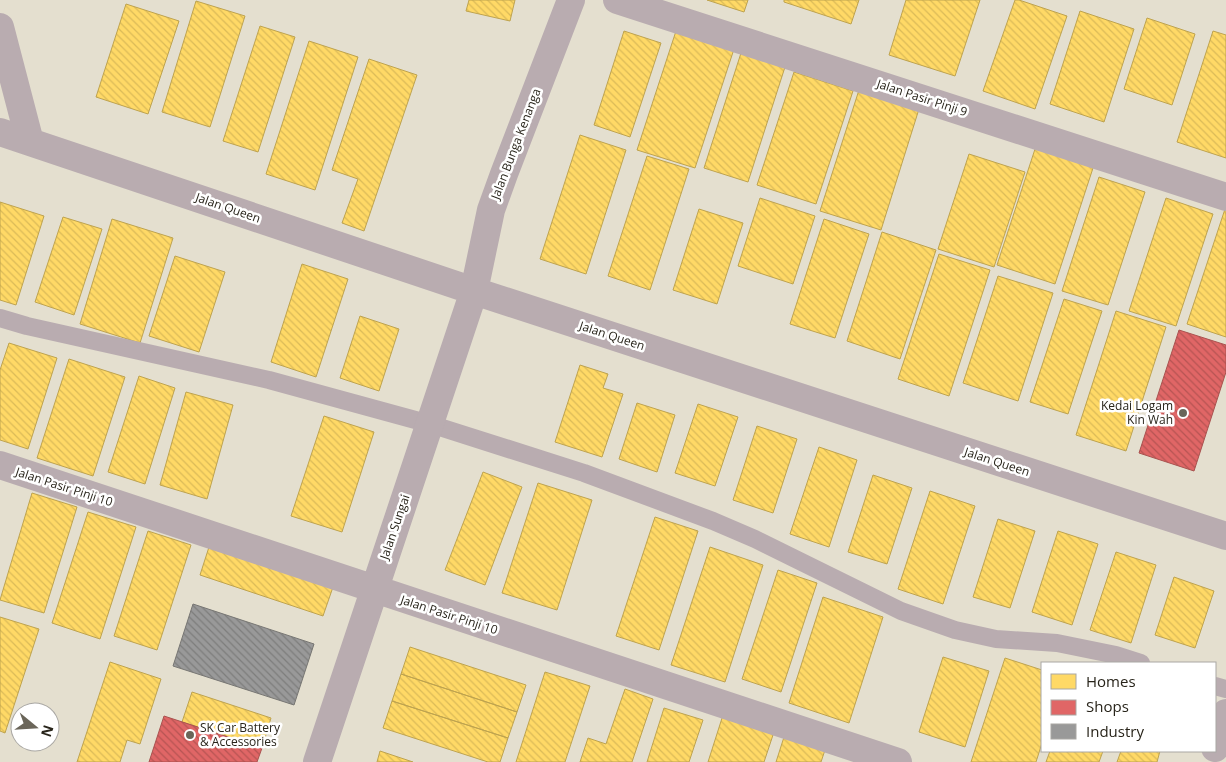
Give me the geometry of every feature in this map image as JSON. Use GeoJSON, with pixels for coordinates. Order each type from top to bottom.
{"type":"FeatureCollection","features":[{"type":"Feature","properties":{"kind":"street","name":"Jalan Bunga Kenanga"},"geometry":{"type":"LineString","coordinates":[[474,291],[491,210],[571,0]]}},
{"type":"Feature","properties":{"kind":"street","name":"Jalan Pasir Pinji 9"},"geometry":{"type":"LineString","coordinates":[[617,0],[1226,197]]}},
{"type":"Feature","properties":{"kind":"street"},"geometry":{"type":"LineString","coordinates":[[0,27],[30,142]]}},
{"type":"Feature","properties":{"kind":"street","name":"Jalan Queen"},"geometry":{"type":"LineString","coordinates":[[0,132],[474,291],[1226,536]]}},
{"type":"Feature","properties":{"kind":"street","name":"Jalan Sungai"},"geometry":{"type":"LineString","coordinates":[[316,762],[474,291]]}},
{"type":"Feature","properties":{"kind":"street","name":"Jalan Pasir Pinji 10"},"geometry":{"type":"LineString","coordinates":[[0,465],[898,762]]}},
{"type":"Feature","properties":{"kind":"street"},"geometry":{"type":"LineString","coordinates":[[1216,743],[1226,713]]}},
{"type":"Feature","properties":{"kind":"lane"},"geometry":{"type":"LineString","coordinates":[[0,318],[27,326],[269,380],[430,424],[584,473],[713,521],[756,539],[901,611],[955,630],[996,639],[1057,643],[1138,662]]}},
{"type":"Feature","properties":{"kind":"building: Homes"},"geometry":{"type":"Polygon","coordinates":[[[469,0],[515,0],[510,21],[466,11],[469,0]]]}},
{"type":"Feature","properties":{"kind":"building: Homes"},"geometry":{"type":"Polygon","coordinates":[[[707,0],[748,0],[744,12],[707,0]]]}},
{"type":"Feature","properties":{"kind":"building: Homes"},"geometry":{"type":"Polygon","coordinates":[[[784,0],[859,0],[851,24],[784,2],[784,0]]]}},
{"type":"Feature","properties":{"kind":"building: Homes"},"geometry":{"type":"Polygon","coordinates":[[[906,0],[980,0],[955,76],[889,55],[906,0]]]}},
{"type":"Feature","properties":{"kind":"building: Homes"},"geometry":{"type":"Polygon","coordinates":[[[1015,0],[1067,16],[1035,109],[983,91],[1015,0]]]}},
{"type":"Feature","properties":{"kind":"building: Homes"},"geometry":{"type":"Polygon","coordinates":[[[196,1],[245,16],[210,127],[162,112],[196,1]]]}},
{"type":"Feature","properties":{"kind":"building: Homes"},"geometry":{"type":"Polygon","coordinates":[[[126,4],[179,21],[148,114],[96,97],[126,4]]]}},
{"type":"Feature","properties":{"kind":"building: Homes"},"geometry":{"type":"Polygon","coordinates":[[[1080,11],[1134,29],[1104,122],[1050,104],[1080,11]]]}},
{"type":"Feature","properties":{"kind":"building: Homes"},"geometry":{"type":"Polygon","coordinates":[[[1147,18],[1195,34],[1172,105],[1124,89],[1147,18]]]}},
{"type":"Feature","properties":{"kind":"building: Homes"},"geometry":{"type":"Polygon","coordinates":[[[260,26],[295,37],[258,152],[223,141],[260,26]]]}},
{"type":"Feature","properties":{"kind":"building: Homes"},"geometry":{"type":"Polygon","coordinates":[[[677,28],[735,46],[695,168],[637,150],[677,28]]]}},
{"type":"Feature","properties":{"kind":"building: Homes"},"geometry":{"type":"Polygon","coordinates":[[[624,31],[661,43],[630,137],[594,125],[624,31]]]}},
{"type":"Feature","properties":{"kind":"building: Homes"},"geometry":{"type":"Polygon","coordinates":[[[1213,31],[1226,35],[1226,158],[1177,142],[1213,31]]]}},
{"type":"Feature","properties":{"kind":"building: Homes"},"geometry":{"type":"Polygon","coordinates":[[[309,41],[358,57],[315,190],[266,174],[309,41]]]}},
{"type":"Feature","properties":{"kind":"building: Homes"},"geometry":{"type":"Polygon","coordinates":[[[741,53],[785,67],[748,182],[704,168],[741,53]]]}},
{"type":"Feature","properties":{"kind":"building: Homes"},"geometry":{"type":"Polygon","coordinates":[[[369,59],[417,75],[364,231],[342,223],[358,179],[332,170],[369,59]]]}},
{"type":"Feature","properties":{"kind":"building: Homes"},"geometry":{"type":"Polygon","coordinates":[[[794,72],[853,91],[816,204],[757,185],[794,72]]]}},
{"type":"Feature","properties":{"kind":"building: Homes"},"geometry":{"type":"Polygon","coordinates":[[[859,90],[919,109],[881,230],[820,211],[859,90]]]}},
{"type":"Feature","properties":{"kind":"building: Homes"},"geometry":{"type":"Polygon","coordinates":[[[580,135],[626,150],[586,274],[540,259],[580,135]]]}},
{"type":"Feature","properties":{"kind":"building: Homes"},"geometry":{"type":"Polygon","coordinates":[[[1036,146],[1094,165],[1055,284],[997,265],[1036,146]]]}},
{"type":"Feature","properties":{"kind":"building: Homes"},"geometry":{"type":"Polygon","coordinates":[[[969,154],[1025,172],[994,267],[938,249],[969,154]]]}},
{"type":"Feature","properties":{"kind":"building: Homes"},"geometry":{"type":"Polygon","coordinates":[[[647,156],[689,169],[650,290],[608,276],[647,156]]]}},
{"type":"Feature","properties":{"kind":"building: Homes"},"geometry":{"type":"Polygon","coordinates":[[[1099,177],[1145,192],[1108,305],[1062,291],[1099,177]]]}},
{"type":"Feature","properties":{"kind":"building: Homes"},"geometry":{"type":"Polygon","coordinates":[[[760,198],[815,216],[793,284],[738,266],[760,198]]]}},
{"type":"Feature","properties":{"kind":"building: Homes"},"geometry":{"type":"Polygon","coordinates":[[[1166,198],[1213,214],[1176,326],[1129,311],[1166,198]]]}},
{"type":"Feature","properties":{"kind":"building: Homes"},"geometry":{"type":"Polygon","coordinates":[[[0,202],[44,216],[16,305],[0,300],[0,202]]]}},
{"type":"Feature","properties":{"kind":"building: Homes"},"geometry":{"type":"Polygon","coordinates":[[[1226,206],[1226,337],[1187,324],[1226,206]]]}},
{"type":"Feature","properties":{"kind":"building: Homes"},"geometry":{"type":"Polygon","coordinates":[[[699,209],[743,223],[717,304],[673,290],[699,209]]]}},
{"type":"Feature","properties":{"kind":"building: Homes"},"geometry":{"type":"Polygon","coordinates":[[[63,217],[102,229],[74,315],[35,302],[63,217]]]}},
{"type":"Feature","properties":{"kind":"building: Homes"},"geometry":{"type":"Polygon","coordinates":[[[112,219],[173,238],[140,343],[80,324],[112,219]]]}},
{"type":"Feature","properties":{"kind":"building: Homes"},"geometry":{"type":"Polygon","coordinates":[[[824,219],[869,234],[835,338],[790,324],[824,219]]]}},
{"type":"Feature","properties":{"kind":"building: Homes"},"geometry":{"type":"Polygon","coordinates":[[[882,232],[936,250],[900,359],[847,341],[882,232]]]}},
{"type":"Feature","properties":{"kind":"building: Homes"},"geometry":{"type":"Polygon","coordinates":[[[939,254],[990,270],[949,396],[898,379],[939,254]]]}},
{"type":"Feature","properties":{"kind":"building: Homes"},"geometry":{"type":"Polygon","coordinates":[[[175,256],[225,272],[199,352],[149,336],[175,256]]]}},
{"type":"Feature","properties":{"kind":"building: Homes"},"geometry":{"type":"Polygon","coordinates":[[[302,264],[348,279],[316,377],[271,362],[302,264]]]}},
{"type":"Feature","properties":{"kind":"building: Homes"},"geometry":{"type":"Polygon","coordinates":[[[998,276],[1053,293],[1018,401],[963,383],[998,276]]]}},
{"type":"Feature","properties":{"kind":"building: Homes"},"geometry":{"type":"Polygon","coordinates":[[[1064,299],[1102,311],[1068,414],[1030,402],[1064,299]]]}},
{"type":"Feature","properties":{"kind":"building: Homes"},"geometry":{"type":"Polygon","coordinates":[[[1116,311],[1166,327],[1126,451],[1076,435],[1116,311]]]}},
{"type":"Feature","properties":{"kind":"building: Homes"},"geometry":{"type":"Polygon","coordinates":[[[360,316],[399,329],[379,391],[340,378],[360,316]]]}},
{"type":"Feature","properties":{"kind":"building: Homes"},"geometry":{"type":"Polygon","coordinates":[[[9,343],[57,358],[28,449],[0,440],[0,370],[9,343]]]}},
{"type":"Feature","properties":{"kind":"building: Homes"},"geometry":{"type":"Polygon","coordinates":[[[69,359],[125,377],[93,476],[37,458],[69,359]]]}},
{"type":"Feature","properties":{"kind":"building: Homes"},"geometry":{"type":"Polygon","coordinates":[[[580,365],[608,374],[603,388],[623,394],[602,457],[555,442],[580,365]]]}},
{"type":"Feature","properties":{"kind":"building: Homes"},"geometry":{"type":"Polygon","coordinates":[[[139,376],[175,388],[145,484],[108,472],[139,376]]]}},
{"type":"Feature","properties":{"kind":"building: Homes"},"geometry":{"type":"Polygon","coordinates":[[[186,392],[233,405],[207,499],[160,485],[186,392]]]}},
{"type":"Feature","properties":{"kind":"building: Homes"},"geometry":{"type":"Polygon","coordinates":[[[637,403],[675,415],[657,472],[619,459],[637,403]]]}},
{"type":"Feature","properties":{"kind":"building: Homes"},"geometry":{"type":"Polygon","coordinates":[[[698,404],[738,417],[715,486],[675,473],[698,404]]]}},
{"type":"Feature","properties":{"kind":"building: Homes"},"geometry":{"type":"Polygon","coordinates":[[[324,416],[374,432],[342,532],[291,516],[324,416]]]}},
{"type":"Feature","properties":{"kind":"building: Homes"},"geometry":{"type":"Polygon","coordinates":[[[757,426],[797,439],[773,513],[733,500],[757,426]]]}},
{"type":"Feature","properties":{"kind":"building: Homes"},"geometry":{"type":"Polygon","coordinates":[[[819,447],[857,460],[829,547],[790,534],[819,447]]]}},
{"type":"Feature","properties":{"kind":"building: Homes"},"geometry":{"type":"Polygon","coordinates":[[[483,472],[522,487],[485,585],[445,570],[483,472]]]}},
{"type":"Feature","properties":{"kind":"building: Homes"},"geometry":{"type":"Polygon","coordinates":[[[873,475],[912,488],[887,564],[848,552],[873,475]]]}},
{"type":"Feature","properties":{"kind":"building: Homes"},"geometry":{"type":"Polygon","coordinates":[[[538,483],[592,500],[557,610],[502,593],[538,483]]]}},
{"type":"Feature","properties":{"kind":"building: Homes"},"geometry":{"type":"Polygon","coordinates":[[[930,491],[975,506],[943,604],[898,589],[930,491]]]}},
{"type":"Feature","properties":{"kind":"building: Homes"},"geometry":{"type":"Polygon","coordinates":[[[32,493],[77,507],[44,613],[0,600],[32,493]]]}},
{"type":"Feature","properties":{"kind":"building: Homes"},"geometry":{"type":"Polygon","coordinates":[[[88,512],[136,527],[100,639],[52,623],[88,512]]]}},
{"type":"Feature","properties":{"kind":"building: Homes"},"geometry":{"type":"Polygon","coordinates":[[[655,517],[698,531],[659,650],[616,636],[655,517]]]}},
{"type":"Feature","properties":{"kind":"building: Homes"},"geometry":{"type":"Polygon","coordinates":[[[998,519],[1035,531],[1010,608],[973,597],[998,519]]]}},
{"type":"Feature","properties":{"kind":"building: Homes"},"geometry":{"type":"Polygon","coordinates":[[[148,531],[191,545],[157,650],[114,636],[148,531]]]}},
{"type":"Feature","properties":{"kind":"building: Homes"},"geometry":{"type":"Polygon","coordinates":[[[1058,531],[1098,544],[1072,625],[1032,612],[1058,531]]]}},
{"type":"Feature","properties":{"kind":"building: Homes"},"geometry":{"type":"Polygon","coordinates":[[[209,547],[333,587],[323,616],[200,575],[209,547]]]}},
{"type":"Feature","properties":{"kind":"building: Homes"},"geometry":{"type":"Polygon","coordinates":[[[710,547],[763,565],[725,682],[671,665],[710,547]]]}},
{"type":"Feature","properties":{"kind":"building: Homes"},"geometry":{"type":"Polygon","coordinates":[[[1116,552],[1156,565],[1131,643],[1090,630],[1116,552]]]}},
{"type":"Feature","properties":{"kind":"building: Homes"},"geometry":{"type":"Polygon","coordinates":[[[778,570],[817,583],[781,692],[742,679],[778,570]]]}},
{"type":"Feature","properties":{"kind":"building: Homes"},"geometry":{"type":"Polygon","coordinates":[[[1174,577],[1214,591],[1195,648],[1155,635],[1174,577]]]}},
{"type":"Feature","properties":{"kind":"building: Homes"},"geometry":{"type":"Polygon","coordinates":[[[823,597],[883,617],[849,723],[789,703],[823,597]]]}},
{"type":"Feature","properties":{"kind":"building: Homes"},"geometry":{"type":"Polygon","coordinates":[[[0,617],[39,629],[15,702],[10,702],[10,718],[5,733],[0,731],[0,617]]]}},
{"type":"Feature","properties":{"kind":"building: Homes"},"geometry":{"type":"Polygon","coordinates":[[[410,647],[526,685],[517,712],[401,674],[410,647]]]}},
{"type":"Feature","properties":{"kind":"building: Homes"},"geometry":{"type":"Polygon","coordinates":[[[943,657],[989,671],[965,747],[919,732],[943,657]]]}},
{"type":"Feature","properties":{"kind":"building: Homes"},"geometry":{"type":"Polygon","coordinates":[[[1005,658],[1041,670],[1041,746],[1036,762],[971,762],[1005,658]]]}},
{"type":"Feature","properties":{"kind":"building: Homes"},"geometry":{"type":"Polygon","coordinates":[[[110,662],[161,679],[140,744],[127,740],[120,762],[77,762],[110,662]]]}},
{"type":"Feature","properties":{"kind":"building: Homes"},"geometry":{"type":"Polygon","coordinates":[[[545,672],[590,686],[565,762],[516,762],[545,672]]]}},
{"type":"Feature","properties":{"kind":"building: Homes"},"geometry":{"type":"Polygon","coordinates":[[[401,674],[517,712],[508,738],[392,701],[401,674]]]}},
{"type":"Feature","properties":{"kind":"building: Homes"},"geometry":{"type":"Polygon","coordinates":[[[625,689],[653,699],[632,762],[580,762],[588,738],[606,744],[625,689]]]}},
{"type":"Feature","properties":{"kind":"building: Homes"},"geometry":{"type":"Polygon","coordinates":[[[192,692],[271,718],[262,748],[182,722],[192,692]]]}},
{"type":"Feature","properties":{"kind":"building: Homes"},"geometry":{"type":"Polygon","coordinates":[[[392,701],[508,738],[500,762],[488,762],[383,728],[392,701]]]}},
{"type":"Feature","properties":{"kind":"building: Homes"},"geometry":{"type":"Polygon","coordinates":[[[664,708],[703,720],[689,762],[647,762],[664,708]]]}},
{"type":"Feature","properties":{"kind":"building: Homes"},"geometry":{"type":"Polygon","coordinates":[[[723,715],[774,732],[764,762],[708,762],[723,715]]]}},
{"type":"Feature","properties":{"kind":"building: Homes"},"geometry":{"type":"Polygon","coordinates":[[[784,737],[825,750],[821,762],[776,762],[784,737]]]}},
{"type":"Feature","properties":{"kind":"building: Homes"},"geometry":{"type":"Polygon","coordinates":[[[380,751],[413,762],[377,762],[380,751]]]}},
{"type":"Feature","properties":{"kind":"building: Homes"},"geometry":{"type":"Polygon","coordinates":[[[1050,752],[1103,752],[1099,762],[1046,762],[1050,752]]]}},
{"type":"Feature","properties":{"kind":"building: Homes"},"geometry":{"type":"Polygon","coordinates":[[[1121,752],[1160,752],[1157,762],[1117,762],[1121,752]]]}},
{"type":"Feature","properties":{"kind":"building: Shops","name":"Kedai Logam Kin Wah"},"geometry":{"type":"Polygon","coordinates":[[[1179,330],[1226,345],[1226,372],[1194,471],[1139,453],[1179,330]]]}},
{"type":"Feature","properties":{"kind":"building: Shops","name":"SK Car Battery & Accessories"},"geometry":{"type":"Polygon","coordinates":[[[164,716],[262,748],[257,762],[149,762],[164,716]]]}},
{"type":"Feature","properties":{"kind":"building: Industry"},"geometry":{"type":"Polygon","coordinates":[[[193,604],[314,644],[294,705],[173,666],[193,604]]]}},
{"type":"Feature","properties":{"kind":"place","name":"Kedai Logam Kin Wah"},"geometry":{"type":"Point","coordinates":[1183,413]}},
{"type":"Feature","properties":{"kind":"place","name":"SK Car Battery & Accessories"},"geometry":{"type":"Point","coordinates":[190,735]}}]}
